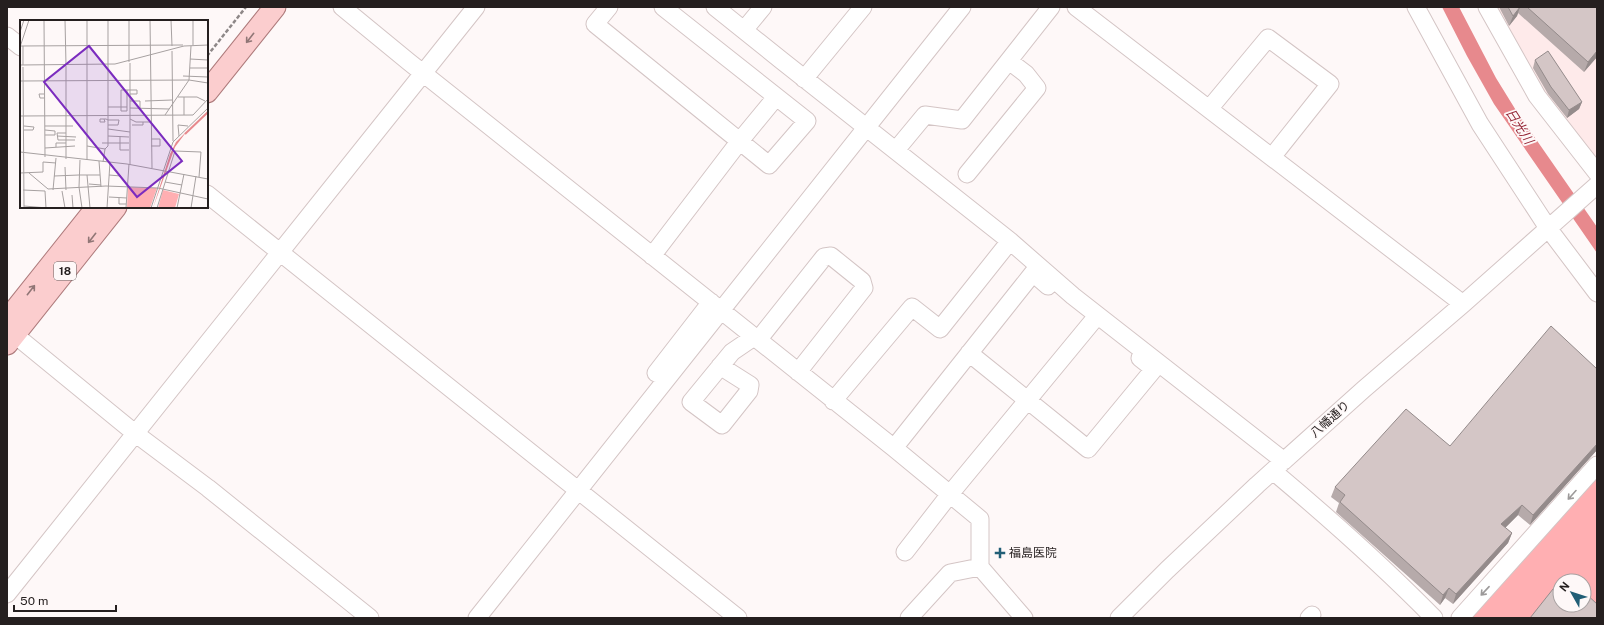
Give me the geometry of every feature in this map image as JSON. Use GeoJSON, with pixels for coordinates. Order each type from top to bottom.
{"type":"FeatureCollection","features":[{"type":"Feature","properties":{"kind":"main road"},"geometry":{"type":"LineString","coordinates":[[208,68],[257,7]]}},
{"type":"Feature","properties":{"kind":"main road"},"geometry":{"type":"LineString","coordinates":[[208,91],[275,7]]}},
{"type":"Feature","properties":{"kind":"main road","name":"18"},"geometry":{"type":"LineString","coordinates":[[10,333],[96,208]]}},
{"type":"Feature","properties":{"kind":"main road","name":"18"},"geometry":{"type":"LineString","coordinates":[[10,333],[115,208]]}},
{"type":"Feature","properties":{"kind":"street"},"geometry":{"type":"LineString","coordinates":[[342,7],[423,74],[894,448],[980,519],[980,567],[1024,618]]}},
{"type":"Feature","properties":{"kind":"street"},"geometry":{"type":"LineString","coordinates":[[7,594],[476,7]]}},
{"type":"Feature","properties":{"kind":"street"},"geometry":{"type":"LineString","coordinates":[[610,7],[595,24],[769,165],[807,121],[663,7]]}},
{"type":"Feature","properties":{"kind":"street"},"geometry":{"type":"LineString","coordinates":[[715,7],[1010,242],[1278,466],[1318,508],[1380,564],[1434,618]]}},
{"type":"Feature","properties":{"kind":"street"},"geometry":{"type":"LineString","coordinates":[[744,30],[763,7]]}},
{"type":"Feature","properties":{"kind":"street"},"geometry":{"type":"LineString","coordinates":[[804,78],[863,7]]}},
{"type":"Feature","properties":{"kind":"street"},"geometry":{"type":"LineString","coordinates":[[656,373],[716,306],[866,126],[962,7]]}},
{"type":"Feature","properties":{"kind":"street"},"geometry":{"type":"LineString","coordinates":[[896,150],[925,114],[962,120],[1051,7]]}},
{"type":"Feature","properties":{"kind":"street"},"geometry":{"type":"LineString","coordinates":[[1076,7],[1463,304]]}},
{"type":"Feature","properties":{"kind":"street"},"geometry":{"type":"LineString","coordinates":[[1416,7],[1480,124],[1548,228],[1597,293]]}},
{"type":"Feature","properties":{"kind":"street"},"geometry":{"type":"LineString","coordinates":[[1487,7],[1495,24],[1537,96],[1597,173]]}},
{"type":"Feature","properties":{"kind":"street"},"geometry":{"type":"LineString","coordinates":[[7,36],[20,46]]}},
{"type":"Feature","properties":{"kind":"street"},"geometry":{"type":"LineString","coordinates":[[1208,109],[1268,38],[1330,84],[1272,157]]}},
{"type":"Feature","properties":{"kind":"street"},"geometry":{"type":"LineString","coordinates":[[968,174],[1037,88],[1026,74],[1009,61]]}},
{"type":"Feature","properties":{"kind":"street"},"geometry":{"type":"LineString","coordinates":[[652,256],[739,142],[776,97]]}},
{"type":"Feature","properties":{"kind":"street","name":"八幡通り"},"geometry":{"type":"LineString","coordinates":[[1121,618],[1167,570],[1278,466],[1595,187]]}},
{"type":"Feature","properties":{"kind":"street"},"geometry":{"type":"LineString","coordinates":[[208,195],[738,618]]}},
{"type":"Feature","properties":{"kind":"street"},"geometry":{"type":"LineString","coordinates":[[833,401],[912,307],[940,329],[1010,242]]}},
{"type":"Feature","properties":{"kind":"street"},"geometry":{"type":"LineString","coordinates":[[720,366],[732,352],[756,339],[824,257],[831,256],[862,281],[864,288],[798,372]]}},
{"type":"Feature","properties":{"kind":"street"},"geometry":{"type":"LineString","coordinates":[[894,448],[969,353],[1033,273],[1092,322],[1154,369],[1088,449],[969,353]]}},
{"type":"Feature","properties":{"kind":"street"},"geometry":{"type":"LineString","coordinates":[[477,618],[578,491],[716,306]]}},
{"type":"Feature","properties":{"kind":"street"},"geometry":{"type":"LineString","coordinates":[[905,552],[950,494],[1092,322]]}},
{"type":"Feature","properties":{"kind":"street"},"geometry":{"type":"LineString","coordinates":[[10,333],[136,434],[208,488],[370,618]]}},
{"type":"Feature","properties":{"kind":"street"},"geometry":{"type":"LineString","coordinates":[[1460,618],[1597,465]]}},
{"type":"Feature","properties":{"kind":"street"},"geometry":{"type":"LineString","coordinates":[[909,618],[950,573],[980,567]]}},
{"type":"Feature","properties":{"kind":"path"},"geometry":{"type":"LineString","coordinates":[[208,55],[246,7]]}},
{"type":"Feature","properties":{"kind":"shaded area"},"geometry":{"type":"Polygon","coordinates":[[[1495,7],[1597,7],[1597,161],[1538,84],[1495,7]]]}},
{"type":"Feature","properties":{"kind":"shaded area"},"geometry":{"type":"Polygon","coordinates":[[[1597,472],[1597,618],[1470,618],[1597,472]]]}},
{"type":"Feature","properties":{"kind":"water","name":"日光川"},"geometry":{"type":"Polygon","coordinates":[[[1442,7],[1459,7],[1496,78],[1517,112],[1597,227],[1597,253],[1494,104],[1442,7]]]}},
{"type":"Feature","properties":{"kind":"building"},"geometry":{"type":"Polygon","coordinates":[[[1508,7],[1520,7],[1513,16],[1508,7]]]}},
{"type":"Feature","properties":{"kind":"building"},"geometry":{"type":"Polygon","coordinates":[[[1527,7],[1597,7],[1597,51],[1588,62],[1527,7]]]}},
{"type":"Feature","properties":{"kind":"building"},"geometry":{"type":"Polygon","coordinates":[[[1548,51],[1582,102],[1569,110],[1551,87],[1535,60],[1548,51]]]}},
{"type":"Feature","properties":{"kind":"building"},"geometry":{"type":"Polygon","coordinates":[[[1551,326],[1597,369],[1597,444],[1533,515],[1522,505],[1501,524],[1512,533],[1456,594],[1449,588],[1443,595],[1340,502],[1345,495],[1335,487],[1406,409],[1450,446],[1551,326]]]}},
{"type":"Feature","properties":{"kind":"building"},"geometry":{"type":"Polygon","coordinates":[[[1552,590],[1552,613],[1592,613],[1592,599],[1597,604],[1597,618],[1530,618],[1552,590]]]}},
{"type":"Feature","properties":{"kind":"place","name":"福島医院"},"geometry":{"type":"Point","coordinates":[1000,553]}}]}
